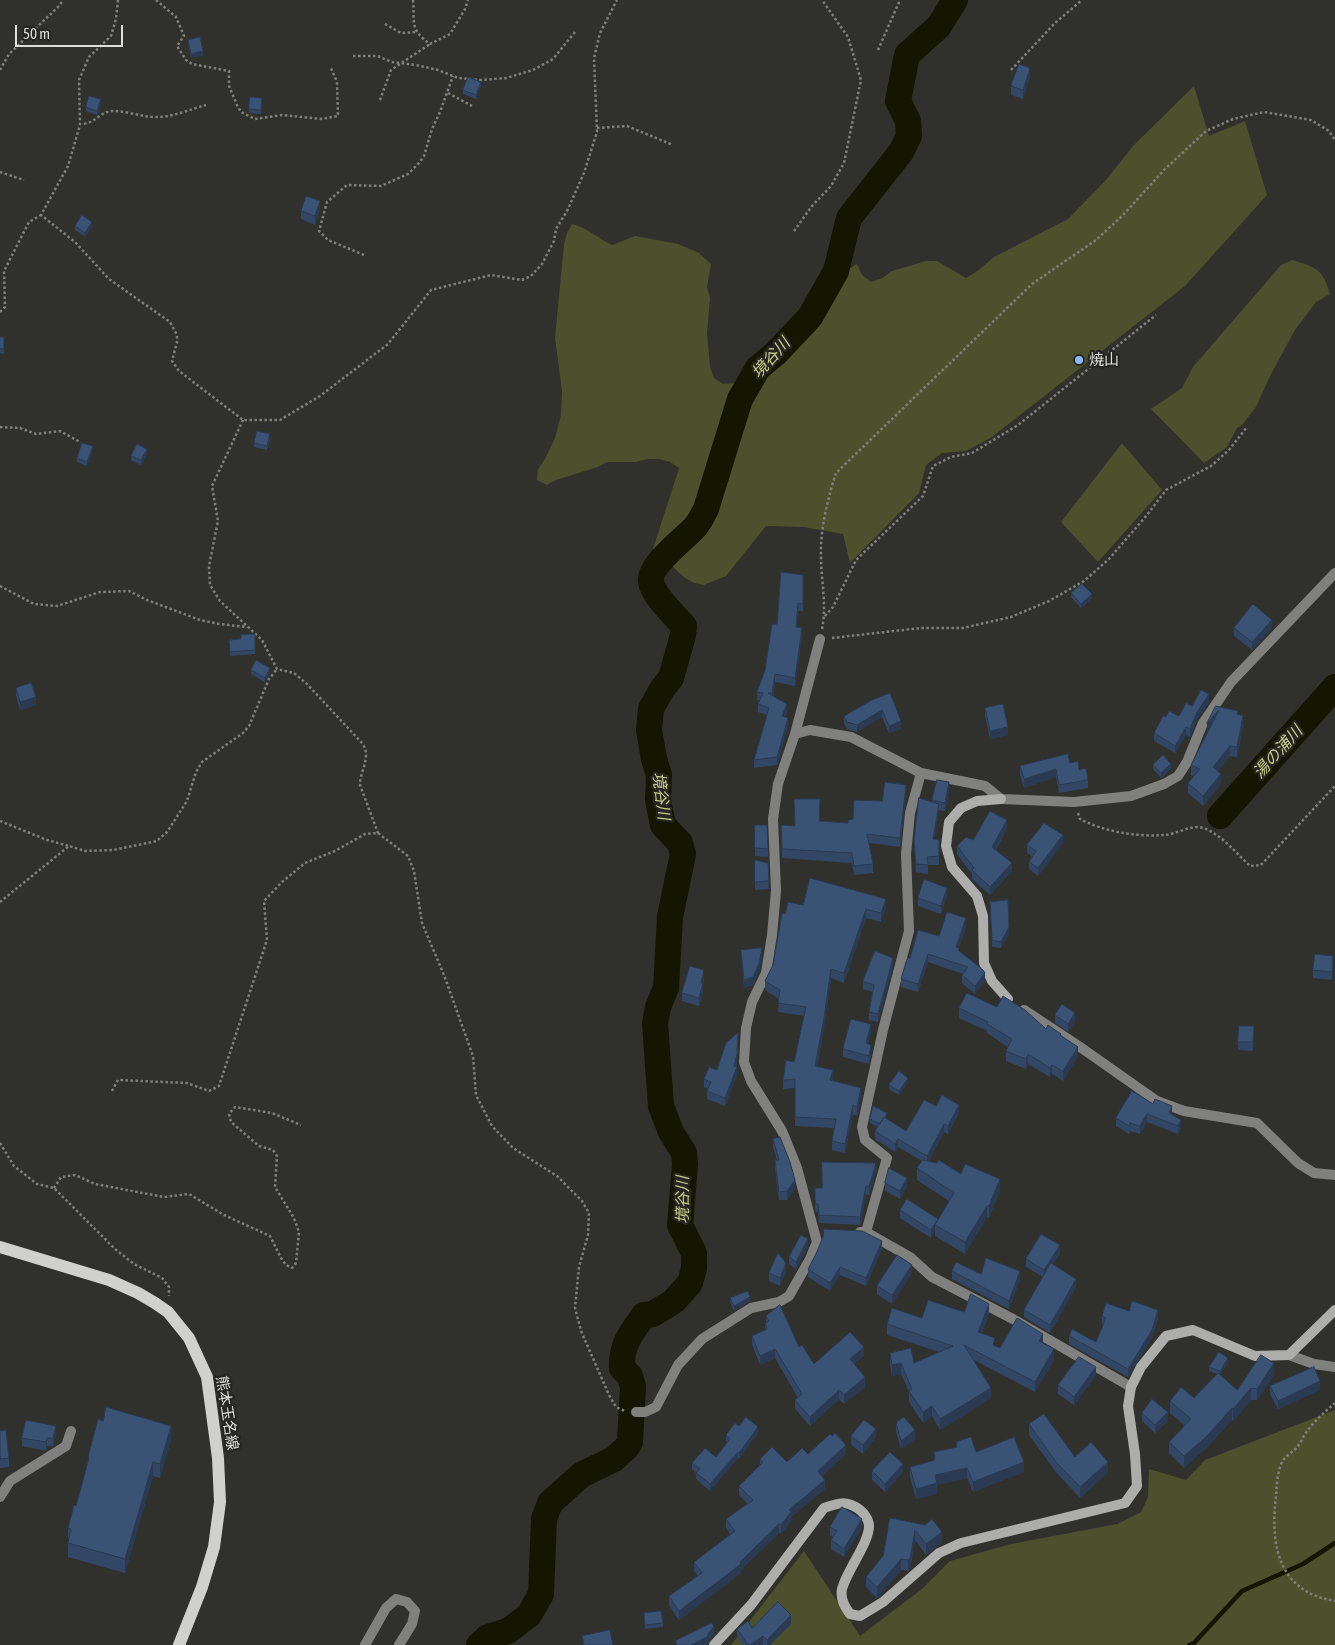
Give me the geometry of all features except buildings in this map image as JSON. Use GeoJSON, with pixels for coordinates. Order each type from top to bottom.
{"type":"FeatureCollection","features":[{"type":"Feature","properties":{"kind":"main road","name":"熊本玉名線"},"geometry":{"type":"LineString","coordinates":[[0,1247],[110,1280],[138,1293],[168,1312],[189,1338],[207,1377],[218,1458],[220,1502],[214,1547],[202,1587],[179,1645]]}},
{"type":"Feature","properties":{"kind":"street"},"geometry":{"type":"LineString","coordinates":[[1335,573],[1231,682],[1204,723],[1187,762],[1178,776],[1164,784],[1131,796],[1074,802],[1001,799],[977,801],[961,808],[949,822],[946,846],[952,867],[977,896],[983,916],[984,964],[992,981],[1008,999],[1157,1101],[1184,1111],[1257,1123],[1298,1163],[1314,1173],[1335,1175]]}},
{"type":"Feature","properties":{"kind":"street"},"geometry":{"type":"LineString","coordinates":[[633,1412],[645,1412],[656,1407],[678,1365],[702,1339],[751,1308],[779,1302],[789,1296],[810,1259],[817,1242],[818,1230],[782,1131],[751,1081],[744,1062],[748,1019],[752,1002],[766,973],[772,935],[776,890],[773,819],[778,784],[795,734],[820,639]]}},
{"type":"Feature","properties":{"kind":"street"},"geometry":{"type":"LineString","coordinates":[[795,734],[810,730],[851,738],[921,773],[985,786],[1001,799]]}},
{"type":"Feature","properties":{"kind":"street"},"geometry":{"type":"LineString","coordinates":[[866,1232],[887,1158],[865,1140],[862,1127],[883,1030],[909,931],[906,854],[910,813],[921,773]]}},
{"type":"Feature","properties":{"kind":"street"},"geometry":{"type":"LineString","coordinates":[[848,1231],[866,1232],[910,1257],[932,1277],[1013,1319],[1130,1387]]}},
{"type":"Feature","properties":{"kind":"street"},"geometry":{"type":"LineString","coordinates":[[1289,1355],[1335,1310]]}},
{"type":"Feature","properties":{"kind":"street"},"geometry":{"type":"LineString","coordinates":[[714,1645],[751,1605],[824,1508],[839,1503],[852,1504],[864,1513],[870,1524],[867,1537],[848,1574],[842,1591],[843,1602],[850,1614],[860,1616],[883,1602],[939,1553],[961,1543],[1125,1503],[1137,1486],[1135,1454],[1128,1406],[1130,1387],[1141,1367],[1166,1336],[1193,1330],[1255,1356],[1289,1355],[1314,1364],[1335,1367]]}},
{"type":"Feature","properties":{"kind":"street"},"geometry":{"type":"LineString","coordinates":[[0,1497],[10,1481],[66,1446],[71,1431]]}},
{"type":"Feature","properties":{"kind":"street"},"geometry":{"type":"LineString","coordinates":[[365,1645],[386,1608],[396,1599],[407,1602],[415,1611],[412,1624],[399,1645]]}},
{"type":"Feature","properties":{"kind":"path"},"geometry":{"type":"LineString","coordinates":[[0,70],[9,54],[63,0]]}},
{"type":"Feature","properties":{"kind":"path"},"geometry":{"type":"LineString","coordinates":[[0,312],[5,307],[4,271],[29,222],[41,215],[68,166],[80,125],[79,80],[89,57],[111,36],[116,19],[118,0]]}},
{"type":"Feature","properties":{"kind":"path"},"geometry":{"type":"LineString","coordinates":[[156,0],[176,18],[184,36],[178,46],[186,60],[192,64],[228,71],[229,86],[237,105],[242,112],[255,119],[282,116],[321,119],[338,116],[337,82],[331,68]]}},
{"type":"Feature","properties":{"kind":"path"},"geometry":{"type":"LineString","coordinates":[[413,0],[414,27],[419,37],[430,44]]}},
{"type":"Feature","properties":{"kind":"path"},"geometry":{"type":"LineString","coordinates":[[380,100],[391,70],[430,44],[450,34],[465,9],[468,0]]}},
{"type":"Feature","properties":{"kind":"path"},"geometry":{"type":"LineString","coordinates":[[41,215],[75,242],[109,279],[170,322],[177,335],[172,361],[179,371],[243,420],[280,420],[320,396],[388,344],[431,290],[491,275],[522,280],[531,276],[542,264],[554,240],[556,228],[567,211],[584,174],[597,128],[594,58],[600,33],[617,0]]}},
{"type":"Feature","properties":{"kind":"path"},"geometry":{"type":"LineString","coordinates":[[794,231],[812,206],[831,186],[844,163],[860,80],[848,37],[822,0]]}},
{"type":"Feature","properties":{"kind":"path"},"geometry":{"type":"LineString","coordinates":[[878,50],[900,0]]}},
{"type":"Feature","properties":{"kind":"path"},"geometry":{"type":"LineString","coordinates":[[1011,70],[1055,23],[1082,0]]}},
{"type":"Feature","properties":{"kind":"path"},"geometry":{"type":"LineString","coordinates":[[385,24],[401,33],[417,32]]}},
{"type":"Feature","properties":{"kind":"path"},"geometry":{"type":"LineString","coordinates":[[353,56],[378,56],[391,62],[416,65],[453,76],[481,80],[506,78],[533,70],[553,59],[575,32]]}},
{"type":"Feature","properties":{"kind":"path"},"geometry":{"type":"LineString","coordinates":[[364,255],[328,240],[319,231],[327,202],[348,185],[381,186],[408,174],[419,163],[424,156],[432,129],[448,93],[453,76]]}},
{"type":"Feature","properties":{"kind":"path"},"geometry":{"type":"LineString","coordinates":[[448,93],[472,106]]}},
{"type":"Feature","properties":{"kind":"path"},"geometry":{"type":"LineString","coordinates":[[84,124],[93,122],[107,112],[118,111],[145,117],[160,117],[206,105]]}},
{"type":"Feature","properties":{"kind":"path"},"geometry":{"type":"LineString","coordinates":[[1248,427],[1211,466],[1166,490],[1109,558],[1084,581],[1049,601],[1011,617],[963,628],[921,628],[820,639],[824,618],[821,553],[828,498],[836,472],[1025,290],[1096,240],[1206,131],[1233,119],[1264,112],[1311,120],[1329,131],[1335,140]]}},
{"type":"Feature","properties":{"kind":"path"},"geometry":{"type":"LineString","coordinates":[[597,128],[627,126],[673,145]]}},
{"type":"Feature","properties":{"kind":"path"},"geometry":{"type":"LineString","coordinates":[[0,172],[24,180]]}},
{"type":"Feature","properties":{"kind":"path"},"geometry":{"type":"LineString","coordinates":[[824,618],[833,607],[856,560],[923,496],[934,466],[951,457],[972,454],[1018,425],[1156,315]]}},
{"type":"Feature","properties":{"kind":"path"},"geometry":{"type":"LineString","coordinates":[[243,420],[212,486],[218,521],[209,566],[210,585],[220,602],[240,618],[246,627]]}},
{"type":"Feature","properties":{"kind":"path"},"geometry":{"type":"LineString","coordinates":[[0,427],[20,428],[36,434],[60,431],[80,442]]}},
{"type":"Feature","properties":{"kind":"path"},"geometry":{"type":"LineString","coordinates":[[0,586],[34,604],[57,606],[100,592],[129,591],[147,600],[200,620],[246,627],[255,632],[262,640],[277,669],[294,673],[306,683],[366,748],[366,762],[360,777],[360,785],[378,833],[408,856],[414,871],[422,923],[444,975],[473,1056],[476,1095],[492,1126],[513,1148],[557,1176],[582,1201],[589,1213],[588,1235],[579,1267],[575,1308],[581,1330],[609,1395],[616,1407],[633,1412]]}},
{"type":"Feature","properties":{"kind":"path"},"geometry":{"type":"LineString","coordinates":[[0,821],[47,840],[85,850],[113,850],[157,841],[167,832],[187,801],[196,772],[202,762],[243,733],[249,726],[268,679],[277,669]]}},
{"type":"Feature","properties":{"kind":"path"},"geometry":{"type":"LineString","coordinates":[[1074,802],[1080,819],[1095,827],[1126,833],[1166,835],[1200,827],[1214,833],[1250,866],[1262,865],[1335,786]]}},
{"type":"Feature","properties":{"kind":"path"},"geometry":{"type":"LineString","coordinates":[[112,1091],[118,1080],[187,1083],[209,1090],[219,1086],[268,940],[264,901],[282,882],[305,863],[335,851],[364,834],[378,833]]}},
{"type":"Feature","properties":{"kind":"path"},"geometry":{"type":"LineString","coordinates":[[0,902],[69,846]]}},
{"type":"Feature","properties":{"kind":"path"},"geometry":{"type":"LineString","coordinates":[[54,1188],[61,1177],[75,1175],[95,1184],[164,1197],[189,1194],[224,1215],[270,1236],[286,1266],[292,1268],[296,1263],[299,1232],[294,1218],[275,1187],[277,1156],[273,1150],[259,1146],[231,1122],[229,1114],[235,1107],[272,1113],[301,1125]]}},
{"type":"Feature","properties":{"kind":"path"},"geometry":{"type":"LineString","coordinates":[[0,1143],[14,1166],[37,1184],[54,1188],[115,1249],[134,1264],[162,1278],[169,1287],[168,1312]]}},
{"type":"Feature","properties":{"kind":"path"},"geometry":{"type":"LineString","coordinates":[[1335,1403],[1308,1430],[1298,1447],[1284,1459],[1278,1472],[1274,1512],[1275,1547],[1289,1576],[1296,1584],[1321,1599],[1335,1601]]}},
{"type":"Feature","properties":{"kind":"green space"},"geometry":{"type":"Polygon","coordinates":[[[1194,86],[1209,136],[1245,121],[1267,195],[1185,286],[992,437],[966,451],[942,453],[926,465],[919,493],[850,563],[843,534],[803,527],[766,526],[726,576],[704,585],[694,583],[684,577],[653,549],[679,468],[670,462],[659,459],[647,459],[636,462],[607,462],[547,485],[537,480],[538,469],[555,438],[561,415],[562,391],[555,338],[564,244],[572,224],[583,228],[612,245],[635,236],[678,244],[699,253],[711,264],[707,287],[710,298],[707,333],[710,367],[714,378],[723,384],[746,382],[800,345],[820,316],[834,284],[841,274],[857,264],[862,275],[871,282],[882,278],[892,271],[926,261],[937,261],[966,278],[994,257],[1068,219],[1105,181],[1134,145],[1194,86]]]}},
{"type":"Feature","properties":{"kind":"green space"},"geometry":{"type":"Polygon","coordinates":[[[1292,260],[1317,270],[1324,279],[1330,294],[1316,302],[1295,330],[1270,376],[1256,407],[1242,425],[1237,428],[1227,447],[1204,463],[1151,409],[1182,388],[1193,367],[1281,265],[1292,260]]]}},
{"type":"Feature","properties":{"kind":"green space"},"geometry":{"type":"Polygon","coordinates":[[[1122,443],[1162,490],[1098,562],[1061,522],[1122,443]]]}},
{"type":"Feature","properties":{"kind":"green space"},"geometry":{"type":"Polygon","coordinates":[[[1335,1410],[1335,1645],[731,1645],[804,1551],[860,1636],[922,1589],[950,1561],[1011,1544],[1117,1524],[1141,1512],[1148,1497],[1149,1469],[1186,1480],[1205,1460],[1335,1410]]]}},
{"type":"Feature","properties":{"kind":"waterway","name":"境谷川"},"geometry":{"type":"LineString","coordinates":[[479,1645],[488,1637],[508,1631],[529,1615],[541,1594],[544,1519],[550,1503],[581,1475],[614,1459],[630,1442],[633,1387],[630,1376],[622,1368],[625,1346],[644,1315],[653,1314],[674,1301],[690,1283],[694,1268],[694,1253],[680,1225],[685,1164],[684,1153],[671,1132],[661,1106],[655,1024],[658,1007],[666,988],[670,917],[683,854],[680,843],[663,825],[658,800],[659,775],[649,730],[651,709],[662,689],[671,678],[684,626],[656,593],[651,582],[652,575],[661,560],[696,526],[706,509],[740,399],[758,368],[776,353],[810,317],[836,271],[849,218],[901,152],[909,136],[908,121],[898,101],[907,55],[939,26],[955,0]]}},
{"type":"Feature","properties":{"kind":"waterway","name":"湯の浦川"},"geometry":{"type":"LineString","coordinates":[[1220,816],[1335,687]]}},
{"type":"Feature","properties":{"kind":"waterway"},"geometry":{"type":"LineString","coordinates":[[1189,1645],[1194,1643],[1242,1591],[1303,1564],[1335,1543]]}},
{"type":"Feature","properties":{"kind":"place","name":"焼山"},"geometry":{"type":"Point","coordinates":[1079,360]}}]}
